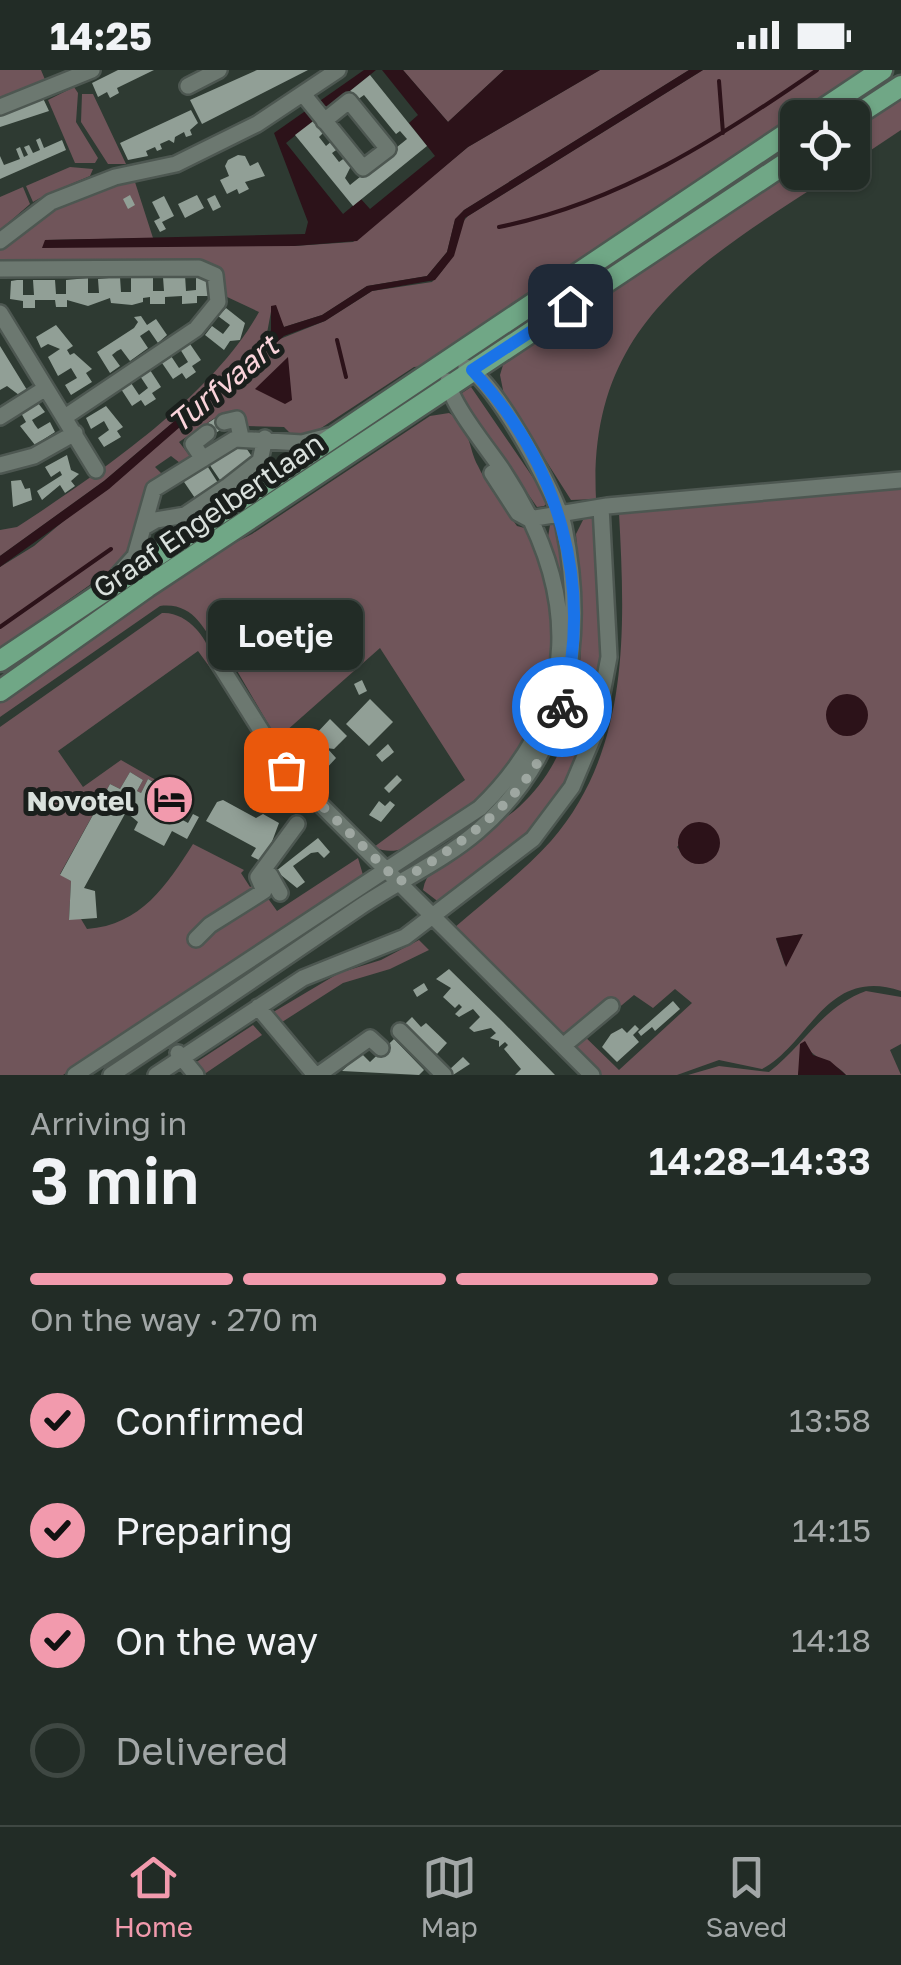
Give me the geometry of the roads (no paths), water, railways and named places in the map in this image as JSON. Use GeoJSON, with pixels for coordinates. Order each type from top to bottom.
{"type":"FeatureCollection","features":[{"type":"Feature","properties":{"kind":"main road"},"geometry":{"type":"LineString","coordinates":[[837,100],[882,70]]}},
{"type":"Feature","properties":{"kind":"main road"},"geometry":{"type":"LineString","coordinates":[[870,106],[901,86]]}},
{"type":"Feature","properties":{"kind":"main road","name":"Graaf Engelbertlaan"},"geometry":{"type":"LineString","coordinates":[[0,661],[780,138]]}},
{"type":"Feature","properties":{"kind":"main road","name":"Graaf Engelbertlaan"},"geometry":{"type":"LineString","coordinates":[[0,691],[147,587],[780,167]]}},
{"type":"Feature","properties":{"kind":"street"},"geometry":{"type":"LineString","coordinates":[[0,108],[54,76],[92,70]]}},
{"type":"Feature","properties":{"kind":"street"},"geometry":{"type":"LineString","coordinates":[[188,86],[219,70]]}},
{"type":"Feature","properties":{"kind":"street"},"geometry":{"type":"LineString","coordinates":[[0,242],[51,202],[115,177],[166,168],[257,124],[315,109],[334,71]]}},
{"type":"Feature","properties":{"kind":"street"},"geometry":{"type":"LineString","coordinates":[[0,268],[198,268],[215,275],[218,302],[196,330],[65,417]]}},
{"type":"Feature","properties":{"kind":"street"},"geometry":{"type":"LineString","coordinates":[[0,313],[96,470]]}},
{"type":"Feature","properties":{"kind":"street"},"geometry":{"type":"LineString","coordinates":[[75,1075],[480,808],[519,766],[547,716],[558,672],[559,628],[552,576],[534,518],[448,388],[446,359],[472,370],[544,475],[561,512],[574,640],[570,678],[550,738],[533,771],[476,832],[112,1075]]}},
{"type":"Feature","properties":{"kind":"street"},"geometry":{"type":"LineString","coordinates":[[0,417],[46,388]]}},
{"type":"Feature","properties":{"kind":"street","name":"Graaf Engelbertlaan"},"geometry":{"type":"LineString","coordinates":[[224,422],[237,418],[240,437]]}},
{"type":"Feature","properties":{"kind":"street"},"geometry":{"type":"LineString","coordinates":[[0,465],[34,456],[75,433]]}},
{"type":"Feature","properties":{"kind":"street","name":"Graaf Engelbertlaan"},"geometry":{"type":"LineString","coordinates":[[202,459],[193,444],[207,433]]}},
{"type":"Feature","properties":{"kind":"street","name":"Graaf Engelbertlaan"},"geometry":{"type":"LineString","coordinates":[[103,590],[136,556],[154,489],[240,437],[302,443],[333,436]]}},
{"type":"Feature","properties":{"kind":"street","name":"Graaf Engelbertlaan"},"geometry":{"type":"LineString","coordinates":[[144,527],[156,520],[185,515],[228,486],[260,461],[265,438]]}},
{"type":"Feature","properties":{"kind":"street"},"geometry":{"type":"LineString","coordinates":[[534,518],[601,507],[901,480]]}},
{"type":"Feature","properties":{"kind":"street"},"geometry":{"type":"LineString","coordinates":[[156,1075],[317,970],[394,944],[533,839],[572,786],[594,735],[609,656],[601,507]]}},
{"type":"Feature","properties":{"kind":"street"},"geometry":{"type":"LineString","coordinates":[[218,662],[248,720],[286,770],[587,1073]]}},
{"type":"Feature","properties":{"kind":"street"},"geometry":{"type":"LineString","coordinates":[[196,939],[264,891],[257,881],[296,824]]}},
{"type":"Feature","properties":{"kind":"street"},"geometry":{"type":"LineString","coordinates":[[262,872],[270,875],[280,893]]}},
{"type":"Feature","properties":{"kind":"street"},"geometry":{"type":"LineString","coordinates":[[563,1046],[611,1006]]}},
{"type":"Feature","properties":{"kind":"street"},"geometry":{"type":"LineString","coordinates":[[258,1007],[316,1075],[359,1042],[370,1038],[381,1048]]}},
{"type":"Feature","properties":{"kind":"street"},"geometry":{"type":"LineString","coordinates":[[154,1022],[196,1075]]}},
{"type":"Feature","properties":{"kind":"street"},"geometry":{"type":"LineString","coordinates":[[400,1031],[444,1075]]}},
{"type":"Feature","properties":{"kind":"water"},"geometry":{"type":"Polygon","coordinates":[[[364,70],[376,70],[286,143],[343,214],[361,199],[370,209],[435,156],[409,123],[418,115],[382,70],[403,70],[448,122],[504,70],[600,70],[468,147],[357,241],[294,246],[42,248],[45,240],[305,234],[308,222],[274,133],[364,70]]]}},
{"type":"Feature","properties":{"kind":"water","name":"Turfvaart"},"geometry":{"type":"Polygon","coordinates":[[[689,70],[703,70],[465,218],[454,256],[435,280],[372,291],[325,321],[284,336],[109,489],[0,567],[0,556],[104,481],[265,344],[271,330],[271,306],[276,305],[284,327],[322,315],[367,286],[427,276],[447,252],[455,219],[464,210],[689,70]]]}},
{"type":"Feature","properties":{"kind":"water"},"geometry":{"type":"Polygon","coordinates":[[[288,357],[292,400],[285,404],[255,389],[288,357]]]}},
{"type":"Feature","properties":{"kind":"water"},"geometry":{"type":"Polygon","coordinates":[[[847,694],[862,700],[868,715],[862,730],[847,736],[832,730],[826,715],[832,700],[847,694]]]}},
{"type":"Feature","properties":{"kind":"water"},"geometry":{"type":"Polygon","coordinates":[[[699,822],[713,829],[720,843],[713,857],[699,864],[685,857],[678,843],[685,829],[699,822]]]}},
{"type":"Feature","properties":{"kind":"water"},"geometry":{"type":"Polygon","coordinates":[[[803,934],[786,967],[776,938],[803,934]]]}},
{"type":"Feature","properties":{"kind":"water"},"geometry":{"type":"Polygon","coordinates":[[[805,1041],[813,1055],[830,1061],[846,1075],[798,1075],[800,1044],[805,1041]]]}},
{"type":"Feature","properties":{"kind":"waterway"},"geometry":{"type":"LineString","coordinates":[[499,227],[543,216],[626,185],[704,144],[817,70]]}},
{"type":"Feature","properties":{"kind":"waterway"},"geometry":{"type":"LineString","coordinates":[[719,81],[723,133]]}},
{"type":"Feature","properties":{"kind":"waterway"},"geometry":{"type":"LineString","coordinates":[[337,340],[346,377]]}},
{"type":"Feature","properties":{"kind":"waterway"},"geometry":{"type":"LineString","coordinates":[[0,627],[111,549]]}},
{"type":"Feature","properties":{"kind":"place","name":"Loetje"},"geometry":{"type":"Point","coordinates":[286,770]}},
{"type":"Feature","properties":{"kind":"place","name":"Novotel"},"geometry":{"type":"Point","coordinates":[169,800]}}]}
